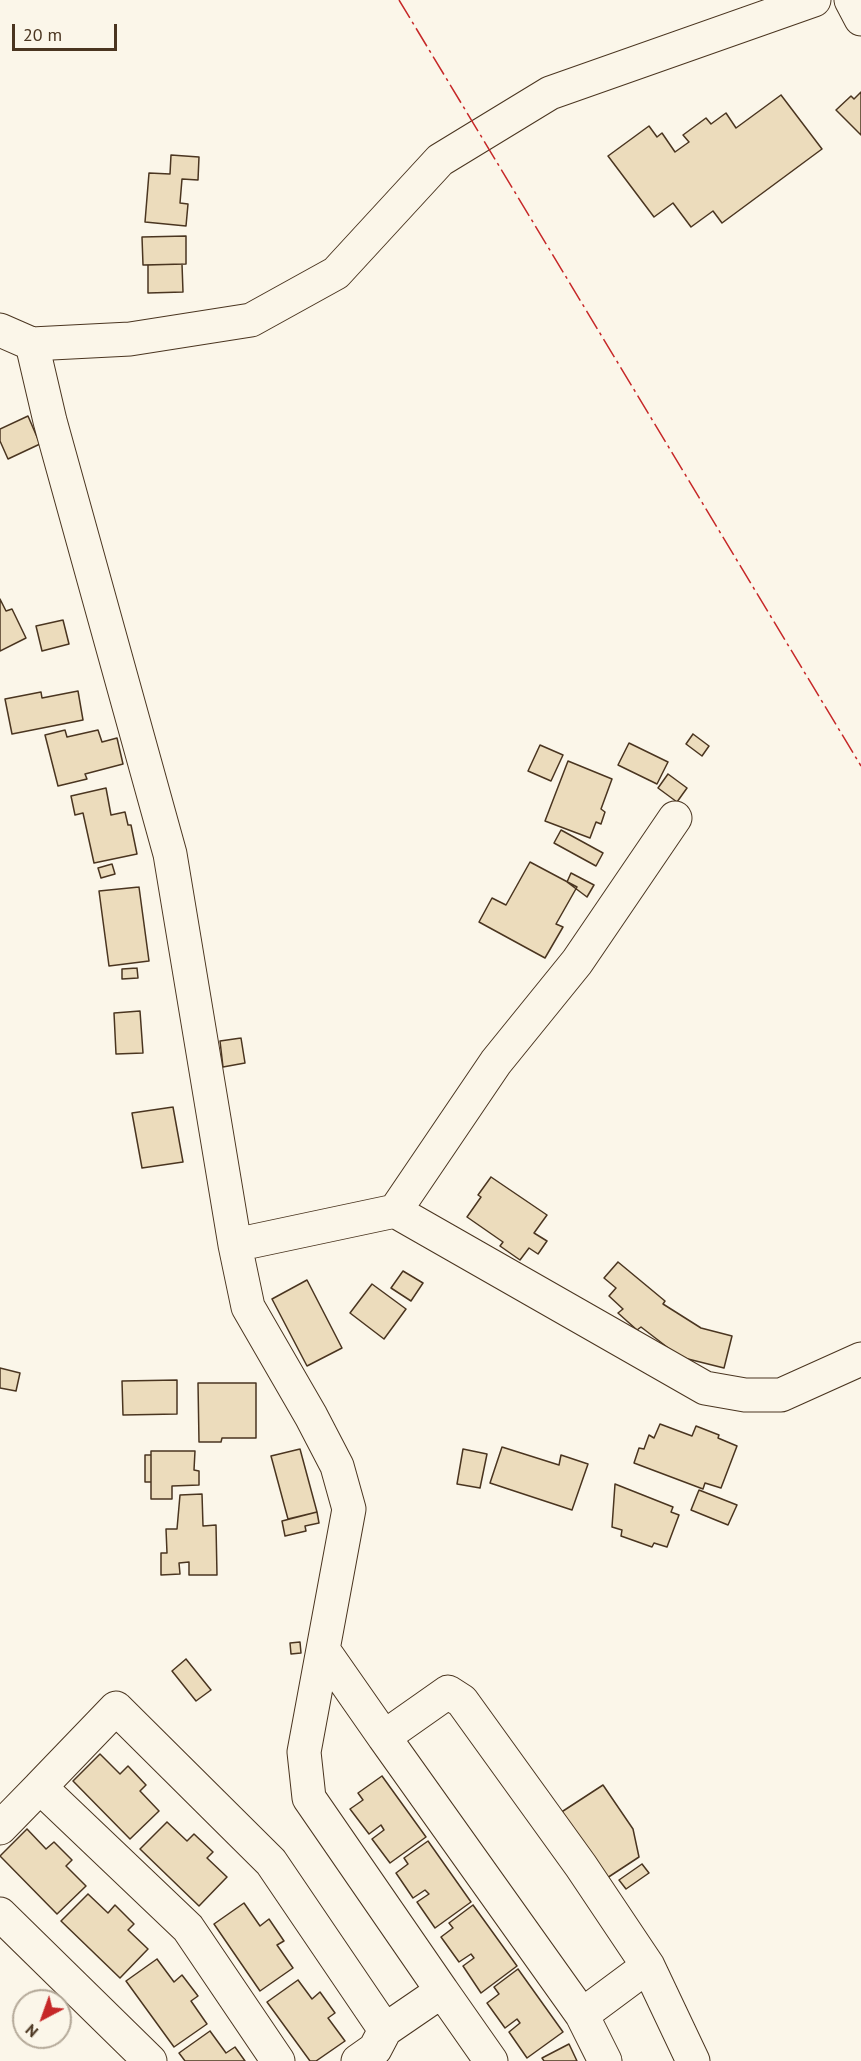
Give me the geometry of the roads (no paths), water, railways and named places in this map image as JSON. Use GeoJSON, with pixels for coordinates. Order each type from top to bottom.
{"type":"FeatureCollection","features":[{"type":"Feature","properties":{"kind":"street"},"geometry":{"type":"LineString","coordinates":[[0,330],[32,344],[130,339],[251,320],[336,273],[440,160],[550,93],[814,0]]}},
{"type":"Feature","properties":{"kind":"street"},"geometry":{"type":"LineString","coordinates":[[851,0],[861,19]]}},
{"type":"Feature","properties":{"kind":"street"},"geometry":{"type":"LineString","coordinates":[[32,344],[50,421],[170,854],[235,1245],[248,1306],[327,1446],[336,1466],[349,1509],[304,1752],[309,1798],[491,2061]]}},
{"type":"Feature","properties":{"kind":"street"},"geometry":{"type":"LineString","coordinates":[[395,1211],[495,1062],[577,962],[675,818]]}},
{"type":"Feature","properties":{"kind":"street"},"geometry":{"type":"LineString","coordinates":[[235,1245],[395,1211],[705,1388],[745,1395],[781,1395],[861,1359]]}},
{"type":"Feature","properties":{"kind":"street"},"geometry":{"type":"LineString","coordinates":[[324,1651],[582,2015],[605,2061]]}},
{"type":"Feature","properties":{"kind":"street"},"geometry":{"type":"LineString","coordinates":[[384,1737],[448,1692],[462,1701],[581,1866],[648,1966],[693,2061]]}},
{"type":"Feature","properties":{"kind":"street"},"geometry":{"type":"LineString","coordinates":[[0,1828],[116,1708],[271,1862],[385,2030]]}},
{"type":"Feature","properties":{"kind":"street"},"geometry":{"type":"LineString","coordinates":[[40,1787],[188,1928],[278,2061]]}},
{"type":"Feature","properties":{"kind":"street"},"geometry":{"type":"LineString","coordinates":[[0,1914],[150,2061]]}},
{"type":"Feature","properties":{"kind":"street"},"geometry":{"type":"LineString","coordinates":[[582,2015],[648,1966]]}},
{"type":"Feature","properties":{"kind":"street"},"geometry":{"type":"LineString","coordinates":[[358,2061],[375,2049],[385,2030],[442,1990]]}}]}
